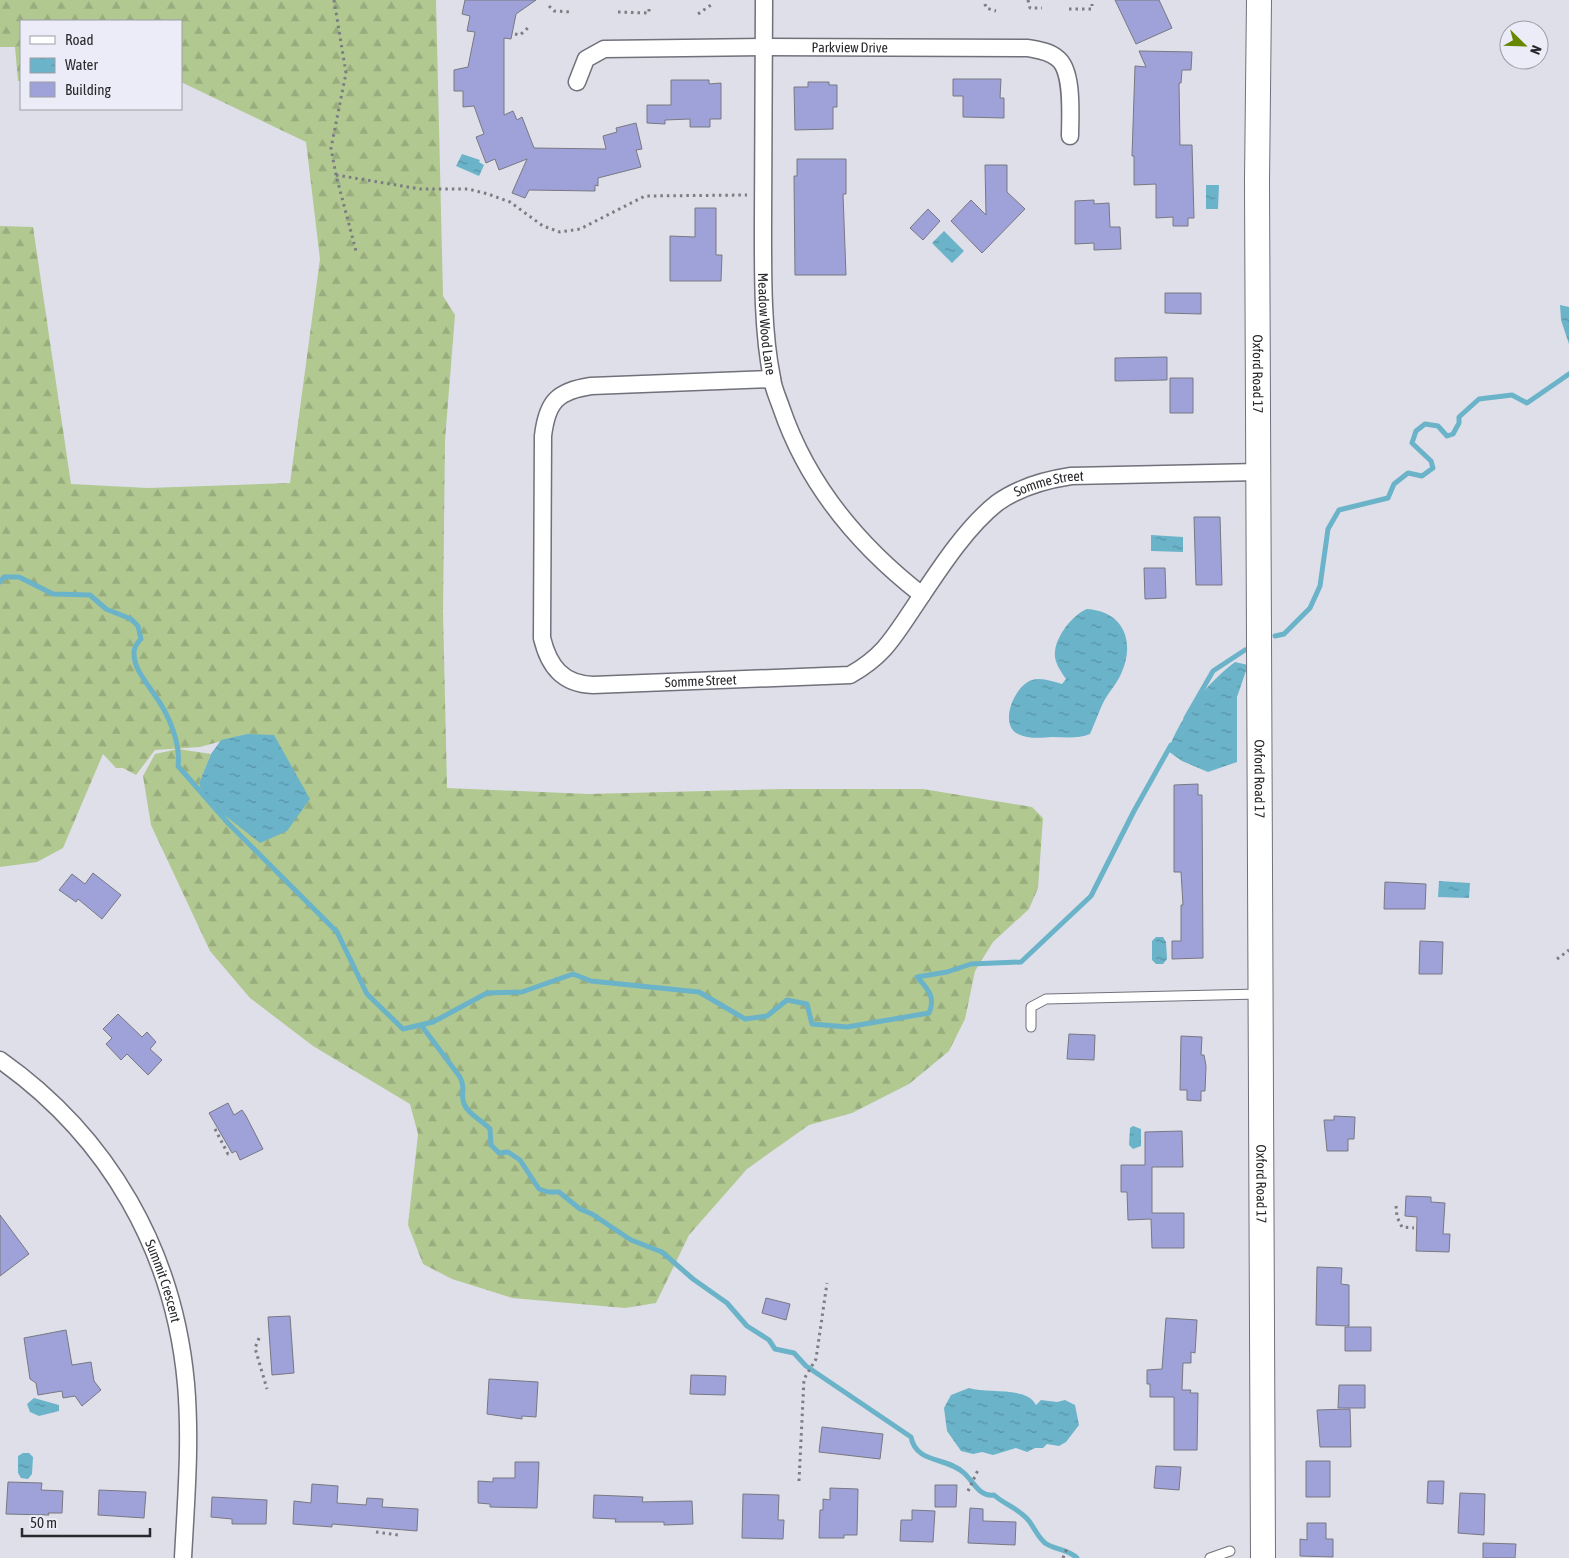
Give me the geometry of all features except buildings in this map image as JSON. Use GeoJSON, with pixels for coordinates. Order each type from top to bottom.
{"type":"FeatureCollection","features":[{"type":"Feature","properties":{"kind":"main road","name":"Oxford Road 17"},"geometry":{"type":"LineString","coordinates":[[1259,0],[1257,181],[1259,994],[1263,1558]]}},
{"type":"Feature","properties":{"kind":"street","name":"Meadow Wood Lane"},"geometry":{"type":"LineString","coordinates":[[764,0],[762,196],[765,307],[772,379],[787,424],[806,464],[830,502],[856,536],[887,568],[922,595]]}},
{"type":"Feature","properties":{"kind":"street","name":"Parkview Drive"},"geometry":{"type":"LineString","coordinates":[[577,82],[586,59],[604,50],[764,47],[1028,48],[1044,51],[1058,58],[1068,78],[1070,136]]}},
{"type":"Feature","properties":{"kind":"street","name":"Somme Street"},"geometry":{"type":"LineString","coordinates":[[772,379],[574,388],[562,394],[548,409],[543,436],[542,638],[546,654],[555,670],[570,681],[594,685],[838,678],[850,675],[875,660],[887,647],[922,595],[975,525],[996,504],[1031,485],[1071,476],[1258,472]]}},
{"type":"Feature","properties":{"kind":"street","name":"Summit Crescent"},"geometry":{"type":"LineString","coordinates":[[0,1060],[66,1114],[102,1160],[149,1237],[168,1285],[179,1329],[186,1384],[188,1440],[183,1558]]}},
{"type":"Feature","properties":{"kind":"lane"},"geometry":{"type":"LineString","coordinates":[[1031,1027],[1031,1007],[1046,999],[1259,994]]}},
{"type":"Feature","properties":{"kind":"lane"},"geometry":{"type":"LineString","coordinates":[[1210,1558],[1230,1551]]}},
{"type":"Feature","properties":{"kind":"path"},"geometry":{"type":"LineString","coordinates":[[334,0],[346,73],[331,148],[336,175],[356,251]]}},
{"type":"Feature","properties":{"kind":"path"},"geometry":{"type":"LineString","coordinates":[[1028,0],[1030,8],[1042,8]]}},
{"type":"Feature","properties":{"kind":"path"},"geometry":{"type":"LineString","coordinates":[[984,4],[986,8],[996,11]]}},
{"type":"Feature","properties":{"kind":"path"},"geometry":{"type":"LineString","coordinates":[[1069,9],[1092,9],[1092,4]]}},
{"type":"Feature","properties":{"kind":"path"},"geometry":{"type":"LineString","coordinates":[[698,14],[711,5]]}},
{"type":"Feature","properties":{"kind":"path"},"geometry":{"type":"LineString","coordinates":[[549,6],[554,11],[570,12]]}},
{"type":"Feature","properties":{"kind":"path"},"geometry":{"type":"LineString","coordinates":[[618,12],[650,13],[649,6]]}},
{"type":"Feature","properties":{"kind":"path"},"geometry":{"type":"LineString","coordinates":[[515,34],[520,35],[530,26]]}},
{"type":"Feature","properties":{"kind":"path"},"geometry":{"type":"LineString","coordinates":[[336,175],[406,187],[468,189],[488,194],[510,202],[543,226],[560,232],[580,229],[645,196],[762,196]]}},
{"type":"Feature","properties":{"kind":"path"},"geometry":{"type":"LineString","coordinates":[[1557,959],[1569,950]]}},
{"type":"Feature","properties":{"kind":"path"},"geometry":{"type":"LineString","coordinates":[[215,1129],[228,1154],[232,1153]]}},
{"type":"Feature","properties":{"kind":"path"},"geometry":{"type":"LineString","coordinates":[[1396,1206],[1399,1223],[1402,1227],[1414,1228]]}},
{"type":"Feature","properties":{"kind":"path"},"geometry":{"type":"LineString","coordinates":[[799,1482],[804,1379],[816,1359],[827,1283]]}},
{"type":"Feature","properties":{"kind":"path"},"geometry":{"type":"LineString","coordinates":[[259,1338],[255,1348],[267,1389]]}},
{"type":"Feature","properties":{"kind":"path"},"geometry":{"type":"LineString","coordinates":[[968,1491],[979,1468]]}},
{"type":"Feature","properties":{"kind":"path"},"geometry":{"type":"LineString","coordinates":[[376,1532],[398,1535]]}},
{"type":"Feature","properties":{"kind":"path"},"geometry":{"type":"LineString","coordinates":[[1063,1558],[1068,1546]]}},
{"type":"Feature","properties":{"kind":"green space"},"geometry":{"type":"Polygon","coordinates":[[[0,0],[436,0],[443,296],[455,315],[445,440],[443,611],[447,788],[588,794],[783,789],[923,789],[1032,807],[1043,818],[1038,888],[1029,909],[993,942],[975,971],[965,1019],[949,1051],[909,1084],[852,1113],[809,1125],[747,1169],[689,1235],[656,1303],[625,1308],[512,1298],[452,1279],[423,1264],[408,1225],[418,1134],[410,1104],[313,1046],[250,998],[210,951],[151,825],[143,776],[155,754],[178,749],[211,754],[199,783],[247,734],[200,747],[155,750],[136,775],[123,768],[116,768],[103,754],[63,848],[37,862],[0,867],[0,226],[33,227],[71,484],[148,488],[290,483],[320,259],[306,142],[182,82],[182,20],[20,20],[20,81],[18,81],[15,47],[0,47],[0,0]]]}},
{"type":"Feature","properties":{"kind":"water"},"geometry":{"type":"Polygon","coordinates":[[[462,154],[480,160],[479,162],[484,165],[479,176],[456,166],[462,154]]]}},
{"type":"Feature","properties":{"kind":"water"},"geometry":{"type":"Polygon","coordinates":[[[1206,185],[1219,185],[1218,209],[1206,209],[1206,185]]]}},
{"type":"Feature","properties":{"kind":"water"},"geometry":{"type":"Polygon","coordinates":[[[944,231],[964,251],[952,263],[932,243],[944,231]]]}},
{"type":"Feature","properties":{"kind":"water"},"geometry":{"type":"Polygon","coordinates":[[[1560,305],[1569,307],[1569,344],[1561,320],[1560,305]]]}},
{"type":"Feature","properties":{"kind":"water"},"geometry":{"type":"Polygon","coordinates":[[[1151,535],[1183,537],[1183,552],[1151,551],[1151,535]]]}},
{"type":"Feature","properties":{"kind":"water"},"geometry":{"type":"Polygon","coordinates":[[[1087,609],[1101,612],[1111,617],[1119,624],[1127,643],[1124,666],[1104,701],[1090,734],[1076,737],[1039,738],[1018,734],[1012,729],[1009,722],[1011,705],[1015,697],[1026,683],[1035,679],[1062,684],[1066,679],[1059,669],[1055,657],[1057,643],[1060,635],[1075,616],[1087,609]]]}},
{"type":"Feature","properties":{"kind":"water"},"geometry":{"type":"Polygon","coordinates":[[[1235,662],[1248,665],[1237,697],[1237,762],[1208,772],[1182,761],[1168,751],[1179,726],[1195,702],[1214,680],[1235,662]]]}},
{"type":"Feature","properties":{"kind":"water"},"geometry":{"type":"Polygon","coordinates":[[[247,734],[274,735],[310,799],[287,831],[260,843],[205,800],[199,783],[211,754],[221,740],[247,734]]]}},
{"type":"Feature","properties":{"kind":"water"},"geometry":{"type":"Polygon","coordinates":[[[1439,881],[1470,883],[1469,898],[1438,897],[1439,881]]]}},
{"type":"Feature","properties":{"kind":"water"},"geometry":{"type":"Polygon","coordinates":[[[1156,937],[1163,937],[1166,942],[1167,959],[1163,964],[1156,964],[1152,960],[1152,941],[1156,937]]]}},
{"type":"Feature","properties":{"kind":"water"},"geometry":{"type":"Polygon","coordinates":[[[1133,1126],[1141,1129],[1141,1146],[1133,1149],[1129,1145],[1130,1128],[1133,1126]]]}},
{"type":"Feature","properties":{"kind":"water"},"geometry":{"type":"Polygon","coordinates":[[[969,1388],[1024,1395],[1036,1405],[1041,1400],[1057,1402],[1065,1400],[1075,1405],[1079,1425],[1066,1442],[1059,1446],[1047,1444],[1043,1448],[1035,1448],[1027,1452],[1016,1448],[993,1455],[982,1452],[973,1454],[961,1451],[947,1431],[944,1408],[951,1395],[969,1388]]]}},
{"type":"Feature","properties":{"kind":"water"},"geometry":{"type":"Polygon","coordinates":[[[34,1398],[59,1405],[59,1411],[39,1416],[30,1412],[27,1404],[34,1398]]]}},
{"type":"Feature","properties":{"kind":"water"},"geometry":{"type":"Polygon","coordinates":[[[23,1453],[29,1453],[33,1457],[32,1474],[28,1479],[21,1478],[18,1473],[18,1456],[23,1453]]]}},
{"type":"Feature","properties":{"kind":"waterway"},"geometry":{"type":"LineString","coordinates":[[1275,636],[1284,634],[1310,608],[1320,586],[1328,529],[1339,510],[1388,498],[1394,484],[1408,473],[1422,476],[1433,468],[1431,461],[1412,443],[1416,431],[1425,424],[1438,426],[1447,436],[1453,434],[1459,423],[1459,417],[1479,399],[1512,395],[1527,403],[1569,374]]}},
{"type":"Feature","properties":{"kind":"waterway"},"geometry":{"type":"LineString","coordinates":[[0,582],[4,577],[19,577],[53,594],[90,595],[106,609],[131,619],[138,626],[141,639],[134,650],[134,658],[142,676],[161,704],[173,730],[178,748],[178,766],[228,823],[337,932],[367,994],[403,1029],[433,1022],[487,993],[522,992],[573,974],[591,981],[699,992],[745,1019],[767,1016],[787,1000],[807,1004],[812,1024],[847,1027],[929,1013],[932,1002],[930,994],[917,977],[947,972],[971,964],[1021,962],[1091,896],[1134,811],[1171,745]]}},
{"type":"Feature","properties":{"kind":"waterway"},"geometry":{"type":"LineString","coordinates":[[1186,718],[1213,671],[1245,650]]}},
{"type":"Feature","properties":{"kind":"waterway"},"geometry":{"type":"LineString","coordinates":[[421,1025],[460,1077],[463,1084],[464,1105],[470,1113],[490,1129],[491,1145],[499,1153],[508,1152],[520,1160],[539,1189],[548,1192],[559,1192],[580,1209],[592,1214],[631,1240],[662,1252],[693,1279],[727,1303],[747,1326],[769,1340],[775,1349],[794,1353],[806,1366],[911,1437],[914,1446],[919,1452],[957,1468],[984,1494],[994,1495],[1021,1513],[1045,1543],[1070,1553],[1077,1558]]}}]}
